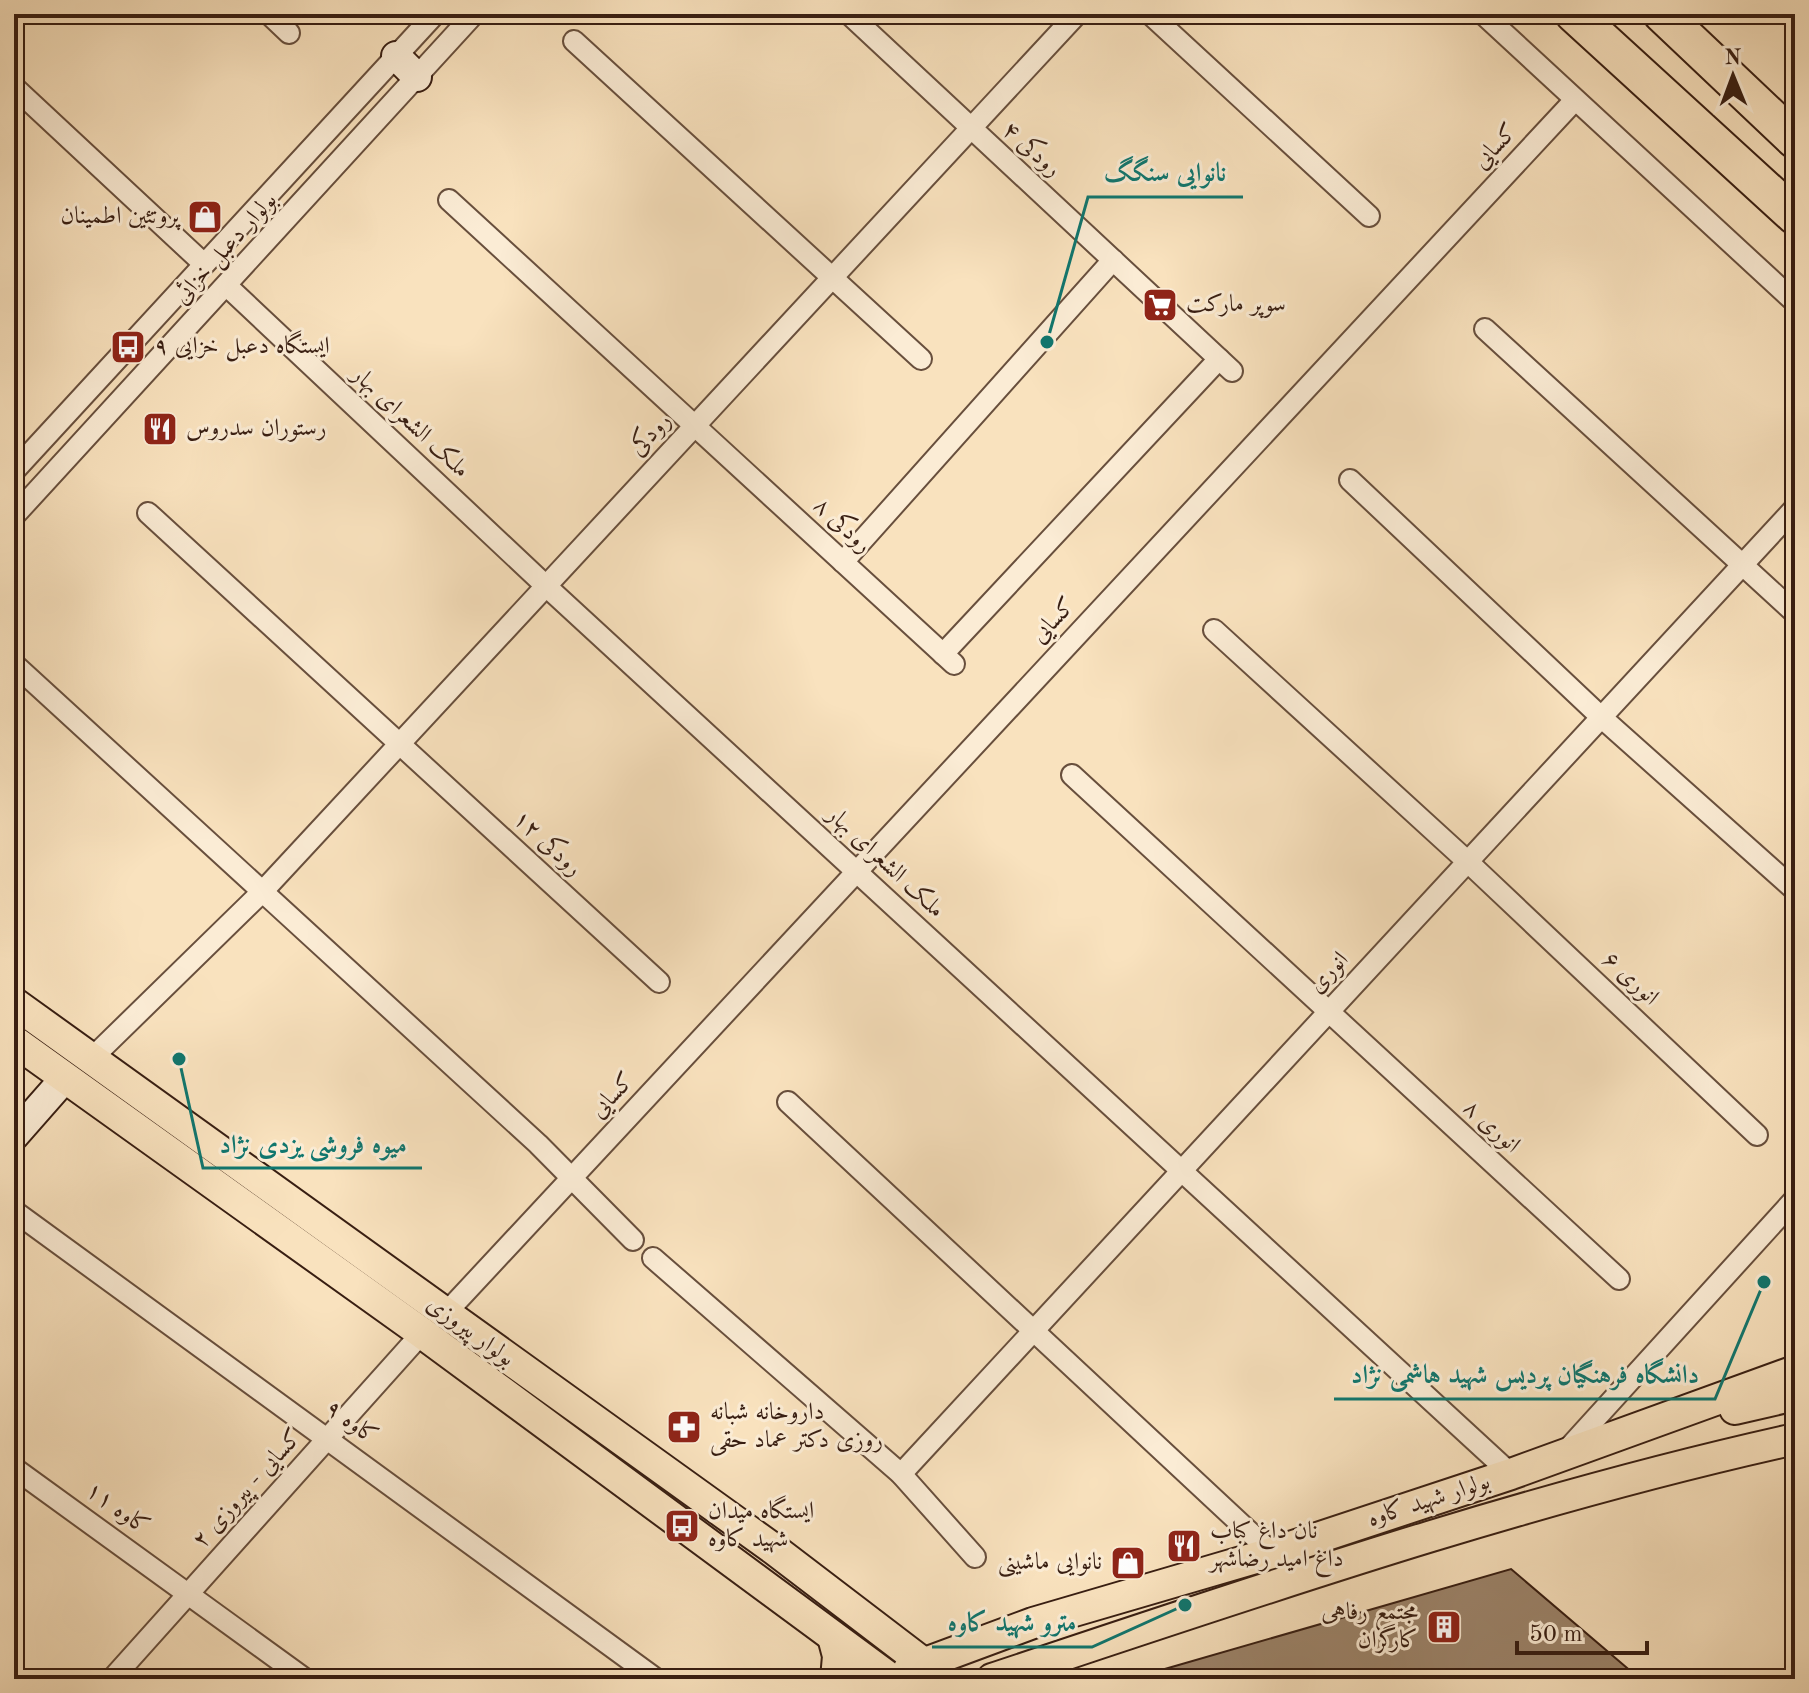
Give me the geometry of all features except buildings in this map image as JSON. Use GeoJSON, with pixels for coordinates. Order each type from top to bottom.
{"type":"FeatureCollection","features":[{"type":"Feature","properties":{"kind":"highway"},"geometry":{"type":"LineString","coordinates":[[1574,14],[1795,216]]}},
{"type":"Feature","properties":{"kind":"highway"},"geometry":{"type":"LineString","coordinates":[[1662,14],[1795,140]]}},
{"type":"Feature","properties":{"kind":"main road","name":"بولوار پیروزی"},"geometry":{"type":"LineString","coordinates":[[14,1003],[775,1550],[934,1671]]}},
{"type":"Feature","properties":{"kind":"main road","name":"بولوار پیروزی"},"geometry":{"type":"LineString","coordinates":[[14,1041],[422,1333],[886,1678]]}},
{"type":"Feature","properties":{"kind":"main road","name":"بولوار شهید کاوه"},"geometry":{"type":"LineString","coordinates":[[886,1678],[934,1671],[1033,1623],[1272,1553],[1511,1474],[1795,1371]]}},
{"type":"Feature","properties":{"kind":"main road"},"geometry":{"type":"LineString","coordinates":[[1646,1427],[1795,1395]]}},
{"type":"Feature","properties":{"kind":"main road"},"geometry":{"type":"LineString","coordinates":[[1658,1469],[1795,1419]]}},
{"type":"Feature","properties":{"kind":"main road","name":"بولوار شهید کاوه"},"geometry":{"type":"LineString","coordinates":[[992,1679],[1658,1469],[1795,1439]]}},
{"type":"Feature","properties":{"kind":"main road"},"geometry":{"type":"LineString","coordinates":[[833,1637],[838,1656],[836,1679]]}},
{"type":"Feature","properties":{"kind":"main road"},"geometry":{"type":"LineString","coordinates":[[1047,1679],[1067,1655]]}},
{"type":"Feature","properties":{"kind":"street"},"geometry":{"type":"LineString","coordinates":[[269,14],[289,33]]}},
{"type":"Feature","properties":{"kind":"street","name":"بولوار دعبل خزائی"},"geometry":{"type":"LineString","coordinates":[[14,471],[435,14]]}},
{"type":"Feature","properties":{"kind":"street","name":"بولوار دعبل خزائی"},"geometry":{"type":"LineString","coordinates":[[14,516],[228,287],[474,14]]}},
{"type":"Feature","properties":{"kind":"street","name":"رودکی ۴"},"geometry":{"type":"LineString","coordinates":[[849,14],[970,130],[1226,365],[948,659]]}},
{"type":"Feature","properties":{"kind":"street","name":"رودکی"},"geometry":{"type":"LineString","coordinates":[[91,1059],[263,891],[1077,14]]}},
{"type":"Feature","properties":{"kind":"street"},"geometry":{"type":"LineString","coordinates":[[1150,14],[1369,216]]}},
{"type":"Feature","properties":{"kind":"street"},"geometry":{"type":"LineString","coordinates":[[1483,14],[1795,302]]}},
{"type":"Feature","properties":{"kind":"street"},"geometry":{"type":"LineString","coordinates":[[574,41],[921,359]]}},
{"type":"Feature","properties":{"kind":"street"},"geometry":{"type":"LineString","coordinates":[[396,56],[417,77]]}},
{"type":"Feature","properties":{"kind":"street"},"geometry":{"type":"LineString","coordinates":[[14,87],[204,264]]}},
{"type":"Feature","properties":{"kind":"street","name":"کسایی"},"geometry":{"type":"LineString","coordinates":[[445,1314],[1574,101]]}},
{"type":"Feature","properties":{"kind":"street","name":"رودکی ۸"},"geometry":{"type":"LineString","coordinates":[[449,200],[948,659]]}},
{"type":"Feature","properties":{"kind":"street"},"geometry":{"type":"LineString","coordinates":[[843,562],[1113,260]]}},
{"type":"Feature","properties":{"kind":"street","name":"ملک الشعرای بهار"},"geometry":{"type":"LineString","coordinates":[[228,287],[546,586],[1511,1474]]}},
{"type":"Feature","properties":{"kind":"street"},"geometry":{"type":"LineString","coordinates":[[1485,329],[1795,613]]}},
{"type":"Feature","properties":{"kind":"street"},"geometry":{"type":"LineString","coordinates":[[1350,480],[1601,717],[1795,890]]}},
{"type":"Feature","properties":{"kind":"street","name":"انوری"},"geometry":{"type":"LineString","coordinates":[[901,1474],[1795,508]]}},
{"type":"Feature","properties":{"kind":"street","name":"رودکی ۱۲"},"geometry":{"type":"LineString","coordinates":[[148,513],[659,982]]}},
{"type":"Feature","properties":{"kind":"street","name":"انوری ۶"},"geometry":{"type":"LineString","coordinates":[[1214,630],[1468,862],[1757,1135]]}},
{"type":"Feature","properties":{"kind":"street"},"geometry":{"type":"LineString","coordinates":[[14,664],[573,1177],[633,1240]]}},
{"type":"Feature","properties":{"kind":"street","name":"انوری ۸"},"geometry":{"type":"LineString","coordinates":[[1072,775],[1619,1279]]}},
{"type":"Feature","properties":{"kind":"street"},"geometry":{"type":"LineString","coordinates":[[14,1136],[65,1078]]}},
{"type":"Feature","properties":{"kind":"street"},"geometry":{"type":"LineString","coordinates":[[788,1102],[1272,1553]]}},
{"type":"Feature","properties":{"kind":"street"},"geometry":{"type":"LineString","coordinates":[[1561,1457],[1795,1199]]}},
{"type":"Feature","properties":{"kind":"street","name":"کاوه ۹"},"geometry":{"type":"LineString","coordinates":[[14,1211],[656,1679]]}},
{"type":"Feature","properties":{"kind":"street"},"geometry":{"type":"LineString","coordinates":[[653,1258],[901,1474],[975,1557]]}},
{"type":"Feature","properties":{"kind":"street","name":"کسایی - پیروزی ۲"},"geometry":{"type":"LineString","coordinates":[[112,1679],[422,1333]]}},
{"type":"Feature","properties":{"kind":"street","name":"کاوه ۱۱"},"geometry":{"type":"LineString","coordinates":[[14,1468],[305,1679]]}},
{"type":"Feature","properties":{"kind":"place","name":"پروتئین اطمینان"},"geometry":{"type":"Point","coordinates":[205,217]}},
{"type":"Feature","properties":{"kind":"place","name":"سوپر مارکت"},"geometry":{"type":"Point","coordinates":[1160,305]}},
{"type":"Feature","properties":{"kind":"place","name":"نانوایی سنگگ"},"geometry":{"type":"Point","coordinates":[1047,342]}},
{"type":"Feature","properties":{"kind":"place","name":"ایستگاه دعبل خزایی ۹"},"geometry":{"type":"Point","coordinates":[128,347]}},
{"type":"Feature","properties":{"kind":"place","name":"رستوران سدروس"},"geometry":{"type":"Point","coordinates":[160,429]}},
{"type":"Feature","properties":{"kind":"place","name":"میوه فروشی یزدی نژاد"},"geometry":{"type":"Point","coordinates":[179,1059]}},
{"type":"Feature","properties":{"kind":"place","name":"دانشگاه فرهنگیان پردیس شهید هاشمی نژاد"},"geometry":{"type":"Point","coordinates":[1764,1282]}},
{"type":"Feature","properties":{"kind":"place","name":"داروخانه شبانه روزی دکتر عماد حقی"},"geometry":{"type":"Point","coordinates":[684,1427]}},
{"type":"Feature","properties":{"kind":"place","name":"ایستگاه میدان شهید کاوه"},"geometry":{"type":"Point","coordinates":[682,1526]}},
{"type":"Feature","properties":{"kind":"place","name":"نان داغ کباب داغ امید رضاشهر"},"geometry":{"type":"Point","coordinates":[1184,1546]}},
{"type":"Feature","properties":{"kind":"place","name":"نانوایی ماشینی"},"geometry":{"type":"Point","coordinates":[1128,1563]}},
{"type":"Feature","properties":{"kind":"place","name":"مترو شهید کاوه"},"geometry":{"type":"Point","coordinates":[1185,1605]}},
{"type":"Feature","properties":{"kind":"place","name":"مجتمع رفاهی کارگران"},"geometry":{"type":"Point","coordinates":[1444,1627]}}]}
